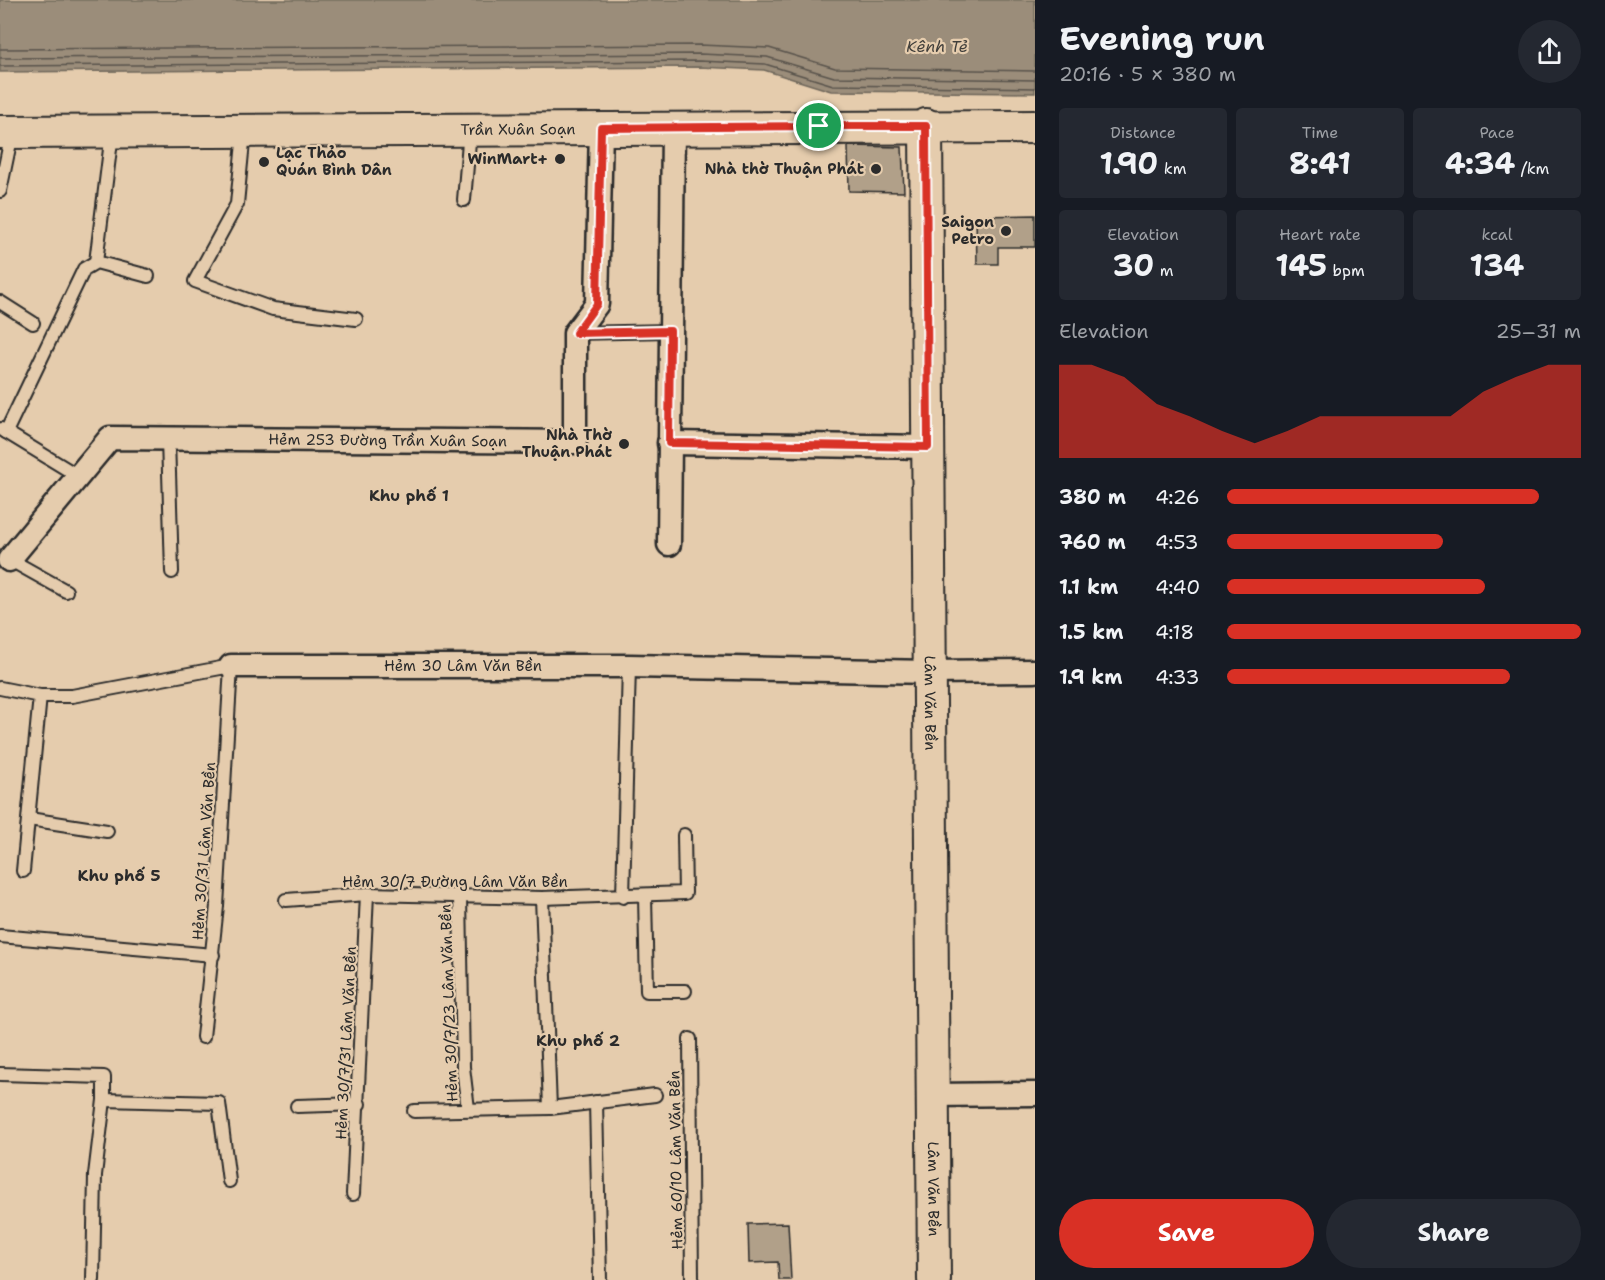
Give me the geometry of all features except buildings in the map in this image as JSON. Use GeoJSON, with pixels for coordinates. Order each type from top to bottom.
{"type":"FeatureCollection","features":[{"type":"Feature","properties":{"kind":"street","name":"Lâm Văn Bền"},"geometry":{"type":"LineString","coordinates":[[926,126],[934,1280]]}},
{"type":"Feature","properties":{"kind":"street"},"geometry":{"type":"LineString","coordinates":[[669,544],[674,127]]}},
{"type":"Feature","properties":{"kind":"street","name":"Trần Xuân Soạn"},"geometry":{"type":"LineString","coordinates":[[6,132],[1035,127]]}},
{"type":"Feature","properties":{"kind":"street"},"geometry":{"type":"LineString","coordinates":[[576,333],[597,304],[601,128]]}},
{"type":"Feature","properties":{"kind":"street","name":"Hẻm 253 Đường Trần Xuân Soạn"},"geometry":{"type":"LineString","coordinates":[[5,557],[110,438],[576,442],[576,333]]}},
{"type":"Feature","properties":{"kind":"street"},"geometry":{"type":"LineString","coordinates":[[669,443],[928,447]]}},
{"type":"Feature","properties":{"kind":"street","name":"Hẻm 30 Lâm Văn Bền"},"geometry":{"type":"LineString","coordinates":[[231,666],[629,666],[930,672],[1035,671]]}},
{"type":"Feature","properties":{"kind":"street"},"geometry":{"type":"LineString","coordinates":[[933,1095],[1035,1094]]}},
{"type":"Feature","properties":{"kind":"lane"},"geometry":{"type":"LineString","coordinates":[[464,200],[470,129]]}},
{"type":"Feature","properties":{"kind":"lane"},"geometry":{"type":"LineString","coordinates":[[244,130],[237,204],[195,281],[273,309],[356,320]]}},
{"type":"Feature","properties":{"kind":"lane"},"geometry":{"type":"LineString","coordinates":[[0,191],[6,132]]}},
{"type":"Feature","properties":{"kind":"lane"},"geometry":{"type":"LineString","coordinates":[[96,262],[112,132]]}},
{"type":"Feature","properties":{"kind":"lane"},"geometry":{"type":"LineString","coordinates":[[78,476],[3,430],[84,269],[96,262],[148,276]]}},
{"type":"Feature","properties":{"kind":"lane"},"geometry":{"type":"LineString","coordinates":[[0,302],[33,323]]}},
{"type":"Feature","properties":{"kind":"lane"},"geometry":{"type":"LineString","coordinates":[[576,333],[670,331]]}},
{"type":"Feature","properties":{"kind":"lane"},"geometry":{"type":"LineString","coordinates":[[168,438],[172,572]]}},
{"type":"Feature","properties":{"kind":"lane"},"geometry":{"type":"LineString","coordinates":[[5,557],[66,591]]}},
{"type":"Feature","properties":{"kind":"lane","name":"Hẻm 30 Lâm Văn Bền"},"geometry":{"type":"LineString","coordinates":[[0,688],[40,696],[72,696],[231,666]]}},
{"type":"Feature","properties":{"kind":"lane","name":"Hẻm 30/31 Lâm Văn Bền"},"geometry":{"type":"LineString","coordinates":[[203,1037],[213,956],[231,666]]}},
{"type":"Feature","properties":{"kind":"lane"},"geometry":{"type":"LineString","coordinates":[[623,897],[629,666]]}},
{"type":"Feature","properties":{"kind":"lane"},"geometry":{"type":"LineString","coordinates":[[23,871],[40,696]]}},
{"type":"Feature","properties":{"kind":"lane"},"geometry":{"type":"LineString","coordinates":[[29,819],[107,831]]}},
{"type":"Feature","properties":{"kind":"lane","name":"Hẻm 30/7 Đường Lâm Văn Bền"},"geometry":{"type":"LineString","coordinates":[[286,900],[367,894],[542,898],[623,897],[685,893],[684,835]]}},
{"type":"Feature","properties":{"kind":"lane","name":"Hẻm 30/7/31 Lâm Văn Bền"},"geometry":{"type":"LineString","coordinates":[[353,1194],[367,894]]}},
{"type":"Feature","properties":{"kind":"lane","name":"Hẻm 30/7/23 Lâm Văn Bền"},"geometry":{"type":"LineString","coordinates":[[460,896],[464,1067],[468,1109]]}},
{"type":"Feature","properties":{"kind":"lane"},"geometry":{"type":"LineString","coordinates":[[645,896],[647,991],[685,991]]}},
{"type":"Feature","properties":{"kind":"lane"},"geometry":{"type":"LineString","coordinates":[[542,898],[550,1108]]}},
{"type":"Feature","properties":{"kind":"lane"},"geometry":{"type":"LineString","coordinates":[[0,936],[213,956]]}},
{"type":"Feature","properties":{"kind":"lane","name":"Hẻm 60/10 Lâm Văn Bền"},"geometry":{"type":"LineString","coordinates":[[690,1039],[692,1280]]}},
{"type":"Feature","properties":{"kind":"lane"},"geometry":{"type":"LineString","coordinates":[[0,1074],[104,1077],[104,1100],[95,1175],[93,1280]]}},
{"type":"Feature","properties":{"kind":"lane"},"geometry":{"type":"LineString","coordinates":[[414,1111],[550,1108],[655,1095]]}},
{"type":"Feature","properties":{"kind":"lane"},"geometry":{"type":"LineString","coordinates":[[104,1100],[219,1103],[229,1180]]}},
{"type":"Feature","properties":{"kind":"lane"},"geometry":{"type":"LineString","coordinates":[[596,1102],[600,1280]]}},
{"type":"Feature","properties":{"kind":"lane"},"geometry":{"type":"LineString","coordinates":[[297,1106],[359,1104]]}},
{"type":"Feature","properties":{"kind":"water","name":"Kênh Tẻ"},"geometry":{"type":"Polygon","coordinates":[[[0,0],[1035,0],[1035,93],[831,91],[764,70],[699,67],[0,72],[0,0]]]}},
{"type":"Feature","properties":{"kind":"place","name":"WinMart+"},"geometry":{"type":"Point","coordinates":[560,159]}},
{"type":"Feature","properties":{"kind":"place","name":"Lạc Thảo Quán Bình Dân"},"geometry":{"type":"Point","coordinates":[264,162]}},
{"type":"Feature","properties":{"kind":"place","name":"Nhà thờ Thuận Phát"},"geometry":{"type":"Point","coordinates":[876,169]}},
{"type":"Feature","properties":{"kind":"place","name":"Saigon Petro"},"geometry":{"type":"Point","coordinates":[1006,231]}},
{"type":"Feature","properties":{"kind":"place","name":"Nhà Thờ Thuận Phát"},"geometry":{"type":"Point","coordinates":[624,444]}},
{"type":"Feature","properties":{"kind":"district","name":"Khu phố 1"},"geometry":{"type":"Point","coordinates":[409,495]}},
{"type":"Feature","properties":{"kind":"district","name":"Khu phố 5"},"geometry":{"type":"Point","coordinates":[119,875]}},
{"type":"Feature","properties":{"kind":"district","name":"Khu phố 2"},"geometry":{"type":"Point","coordinates":[578,1040]}},
{"type":"Feature","properties":{"kind":"route"},"geometry":{"type":"LineString","coordinates":[[819,126],[926,126],[928,447],[669,443],[670,331],[576,333],[597,304],[601,128],[819,126]]}}]}
